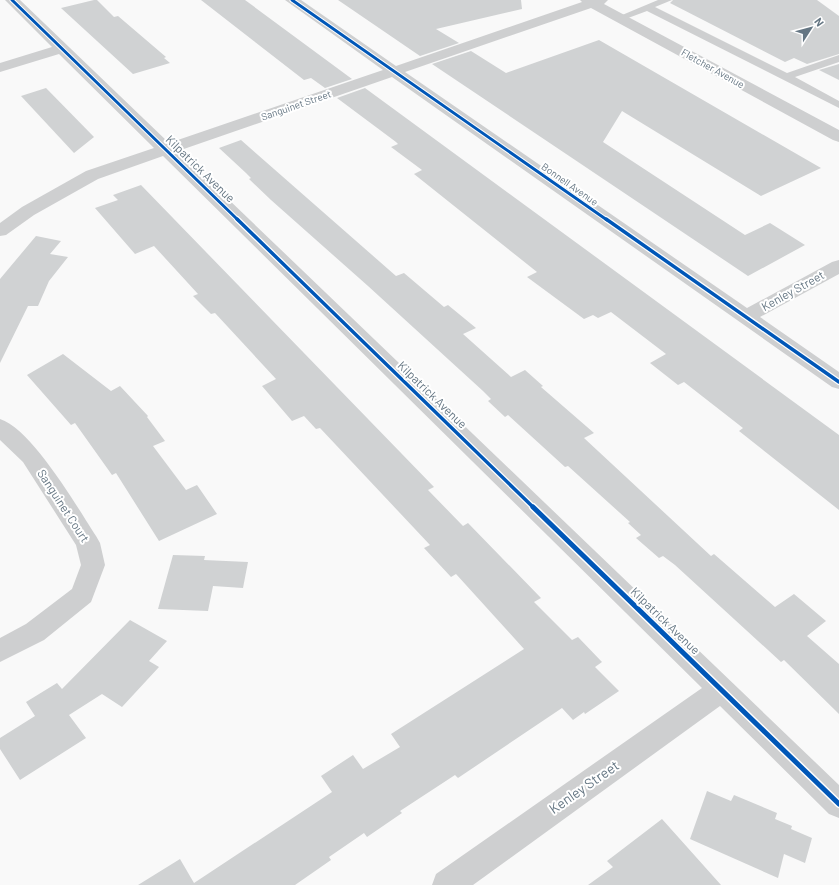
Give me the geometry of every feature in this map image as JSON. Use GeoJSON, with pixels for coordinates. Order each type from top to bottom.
{"type":"FeatureCollection","features":[{"type":"Feature","properties":{"kind":"street","name":"Kilpatrick Avenue"},"geometry":{"type":"LineString","coordinates":[[12,0],[839,804]]}},
{"type":"Feature","properties":{"kind":"street","name":"Bonnell Avenue"},"geometry":{"type":"LineString","coordinates":[[292,0],[839,382]]}},
{"type":"Feature","properties":{"kind":"street","name":"Sanguinet Street"},"geometry":{"type":"LineString","coordinates":[[0,231],[28,211],[92,175],[594,1]]}},
{"type":"Feature","properties":{"kind":"street","name":"Fletcher Avenue"},"geometry":{"type":"LineString","coordinates":[[594,1],[620,18],[839,137]]}},
{"type":"Feature","properties":{"kind":"street"},"geometry":{"type":"LineString","coordinates":[[0,68],[62,49]]}},
{"type":"Feature","properties":{"kind":"street","name":"Kenley Street"},"geometry":{"type":"LineString","coordinates":[[746,317],[839,266]]}},
{"type":"Feature","properties":{"kind":"street","name":"Sanguinet Court"},"geometry":{"type":"LineString","coordinates":[[0,427],[31,456],[88,543],[93,565],[82,595],[35,632],[0,651]]}},
{"type":"Feature","properties":{"kind":"street","name":"Kenley Street"},"geometry":{"type":"LineString","coordinates":[[447,885],[721,690]]}},
{"type":"Feature","properties":{"kind":"lane"},"geometry":{"type":"LineString","coordinates":[[620,18],[667,0]]}},
{"type":"Feature","properties":{"kind":"lane"},"geometry":{"type":"LineString","coordinates":[[647,7],[839,105]]}},
{"type":"Feature","properties":{"kind":"lane"},"geometry":{"type":"LineString","coordinates":[[786,78],[839,58]]}},
{"type":"Feature","properties":{"kind":"building"},"geometry":{"type":"Polygon","coordinates":[[[97,0],[114,17],[118,16],[166,57],[164,58],[170,63],[133,74],[61,8],[97,0]]]}},
{"type":"Feature","properties":{"kind":"building"},"geometry":{"type":"Polygon","coordinates":[[[201,0],[245,0],[352,79],[325,88],[311,78],[304,80],[201,0]]]}},
{"type":"Feature","properties":{"kind":"building"},"geometry":{"type":"Polygon","coordinates":[[[338,0],[521,0],[522,9],[436,29],[459,43],[420,56],[338,0]]]}},
{"type":"Feature","properties":{"kind":"building"},"geometry":{"type":"Polygon","coordinates":[[[673,0],[817,0],[839,16],[839,54],[807,64],[794,58],[785,62],[670,3],[673,0]]]}},
{"type":"Feature","properties":{"kind":"building"},"geometry":{"type":"Polygon","coordinates":[[[599,40],[821,168],[761,196],[622,111],[603,142],[745,235],[770,223],[805,245],[748,276],[432,64],[471,51],[506,73],[599,40]]]}},
{"type":"Feature","properties":{"kind":"building"},"geometry":{"type":"Polygon","coordinates":[[[839,64],[839,80],[819,70],[839,64]]]}},
{"type":"Feature","properties":{"kind":"building"},"geometry":{"type":"Polygon","coordinates":[[[46,88],[94,137],[74,153],[21,96],[46,88]]]}},
{"type":"Feature","properties":{"kind":"building"},"geometry":{"type":"Polygon","coordinates":[[[365,88],[839,435],[839,510],[739,431],[743,428],[684,382],[678,385],[650,363],[666,354],[611,312],[598,318],[593,315],[584,319],[527,277],[537,272],[414,174],[422,170],[391,147],[398,144],[396,142],[337,98],[365,88]]]}},
{"type":"Feature","properties":{"kind":"building"},"geometry":{"type":"Polygon","coordinates":[[[241,140],[396,276],[404,273],[444,307],[448,305],[476,328],[463,334],[511,377],[525,370],[543,386],[541,387],[594,433],[584,438],[711,556],[714,554],[775,607],[794,594],[826,621],[807,636],[839,664],[839,714],[784,660],[781,662],[675,565],[663,556],[659,558],[636,538],[641,535],[628,523],[630,522],[568,466],[565,467],[508,415],[505,417],[488,401],[491,399],[483,391],[271,200],[249,179],[251,178],[246,173],[219,148],[241,140]]]}},
{"type":"Feature","properties":{"kind":"building"},"geometry":{"type":"Polygon","coordinates":[[[141,185],[434,487],[428,490],[463,526],[468,523],[541,598],[534,602],[572,640],[578,637],[602,662],[595,667],[619,691],[585,714],[584,712],[573,720],[562,708],[458,778],[455,775],[400,811],[402,813],[367,837],[364,833],[329,857],[331,860],[295,885],[138,885],[180,859],[194,883],[332,792],[321,776],[353,755],[363,769],[400,747],[391,734],[524,649],[456,574],[451,577],[424,548],[430,545],[320,428],[316,429],[304,416],[292,421],[262,386],[276,379],[215,313],[211,314],[193,296],[198,294],[154,246],[135,254],[95,208],[118,200],[113,195],[141,185]]]}},
{"type":"Feature","properties":{"kind":"building"},"geometry":{"type":"Polygon","coordinates":[[[36,236],[61,241],[50,254],[68,257],[49,281],[38,306],[28,306],[0,363],[0,279],[36,236]]]}},
{"type":"Feature","properties":{"kind":"building"},"geometry":{"type":"Polygon","coordinates":[[[63,354],[111,391],[120,386],[148,416],[147,417],[165,441],[153,446],[186,490],[197,485],[217,514],[159,541],[116,473],[112,475],[75,423],[71,425],[27,375],[63,354]]]}},
{"type":"Feature","properties":{"kind":"building"},"geometry":{"type":"Polygon","coordinates":[[[173,555],[205,556],[204,560],[248,562],[243,588],[213,586],[208,611],[158,609],[173,555]]]}},
{"type":"Feature","properties":{"kind":"building"},"geometry":{"type":"Polygon","coordinates":[[[130,620],[167,641],[149,661],[159,667],[122,707],[102,694],[69,715],[86,738],[20,780],[0,749],[0,738],[35,716],[26,702],[57,683],[62,689],[130,620]]]}},
{"type":"Feature","properties":{"kind":"building"},"geometry":{"type":"Polygon","coordinates":[[[707,791],[731,801],[734,795],[777,813],[775,819],[792,826],[791,829],[812,838],[805,863],[784,854],[778,878],[690,839],[707,791]]]}},
{"type":"Feature","properties":{"kind":"building"},"geometry":{"type":"Polygon","coordinates":[[[662,819],[721,885],[588,885],[613,867],[607,861],[662,819]]]}},
{"type":"Feature","properties":{"kind":"cycle path"},"geometry":{"type":"LineString","coordinates":[[12,0],[839,804]]}},
{"type":"Feature","properties":{"kind":"cycle path"},"geometry":{"type":"LineString","coordinates":[[292,0],[839,382]]}}]}
